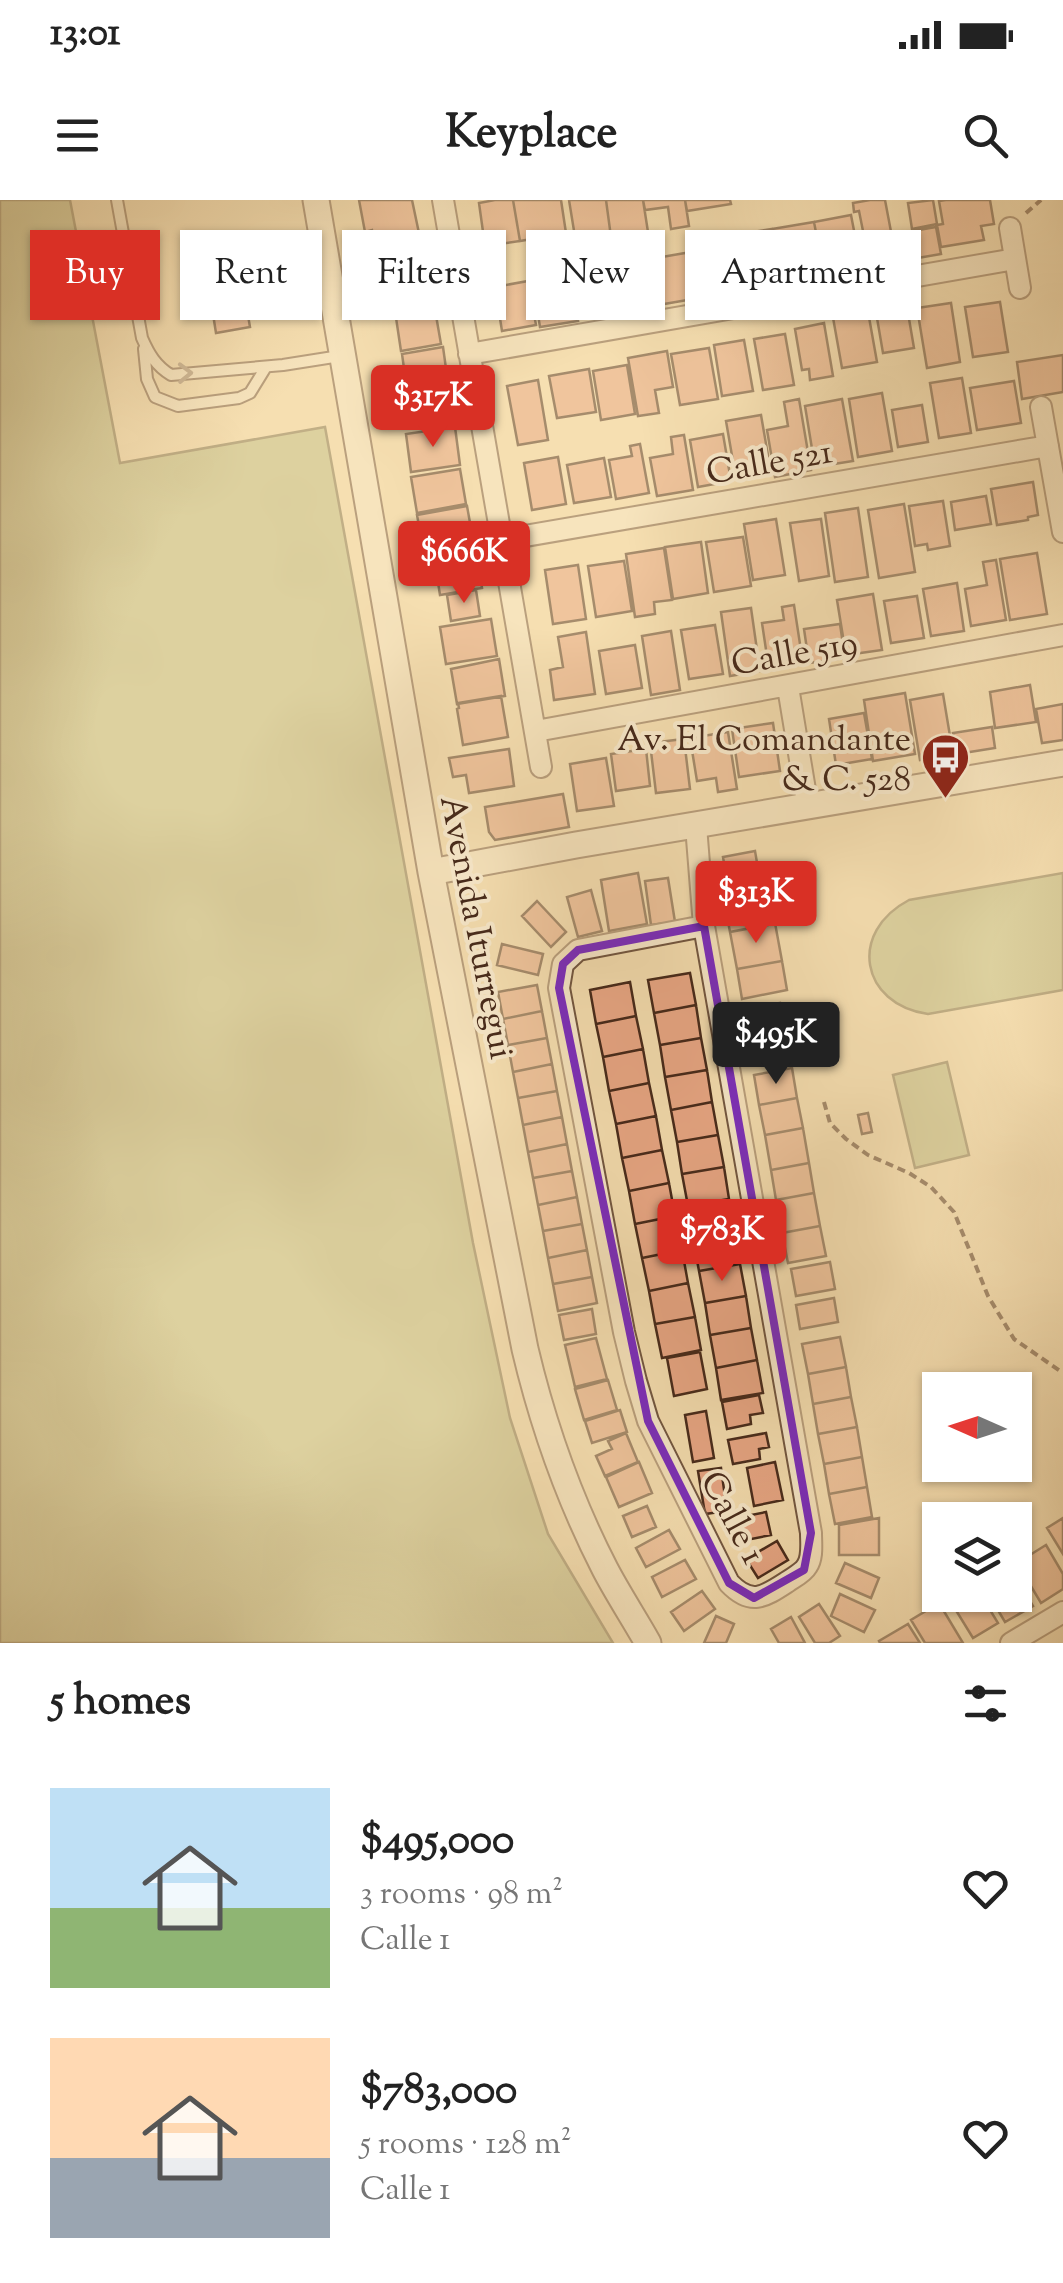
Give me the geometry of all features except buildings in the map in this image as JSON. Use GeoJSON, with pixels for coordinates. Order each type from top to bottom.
{"type":"FeatureCollection","features":[{"type":"Feature","properties":{"kind":"street","name":"Avenida Iturregui"},"geometry":{"type":"LineString","coordinates":[[316,200],[431,872],[534,1390],[572,1499],[606,1570],[648,1643]]}},
{"type":"Feature","properties":{"kind":"street"},"geometry":{"type":"LineString","coordinates":[[443,200],[542,767]]}},
{"type":"Feature","properties":{"kind":"street"},"geometry":{"type":"LineString","coordinates":[[1010,228],[1020,288]]}},
{"type":"Feature","properties":{"kind":"street"},"geometry":{"type":"LineString","coordinates":[[468,354],[1015,258]]}},
{"type":"Feature","properties":{"kind":"street"},"geometry":{"type":"LineString","coordinates":[[1041,407],[1063,532]]}},
{"type":"Feature","properties":{"kind":"street","name":"Calle 521"},"geometry":{"type":"LineString","coordinates":[[502,540],[1048,446]]}},
{"type":"Feature","properties":{"kind":"street","name":"Calle 519"},"geometry":{"type":"LineString","coordinates":[[536,731],[1063,635]]}},
{"type":"Feature","properties":{"kind":"street"},"geometry":{"type":"LineString","coordinates":[[788,687],[808,808]]}},
{"type":"Feature","properties":{"kind":"street"},"geometry":{"type":"LineString","coordinates":[[431,872],[1063,763]]}},
{"type":"Feature","properties":{"kind":"street","name":"Calle 1"},"geometry":{"type":"LineString","coordinates":[[696,826],[704,926],[811,1533],[809,1564],[804,1570],[765,1596],[754,1598],[739,1594],[729,1583],[648,1421],[624,1332],[559,988],[563,964],[578,950],[704,926]]}},
{"type":"Feature","properties":{"kind":"street"},"geometry":{"type":"LineString","coordinates":[[1011,1643],[1063,1612]]}},
{"type":"Feature","properties":{"kind":"lane"},"geometry":{"type":"LineString","coordinates":[[117,200],[147,379],[155,397],[178,406],[239,398],[250,393],[266,367]]}},
{"type":"Feature","properties":{"kind":"lane"},"geometry":{"type":"LineString","coordinates":[[142,338],[149,354],[171,375],[343,356]]}},
{"type":"Feature","properties":{"kind":"path"},"geometry":{"type":"LineString","coordinates":[[824,1102],[830,1123],[846,1139],[868,1155],[931,1187],[954,1212],[988,1296],[1014,1340],[1063,1373]]}},
{"type":"Feature","properties":{"kind":"highlighted area"},"geometry":{"type":"Polygon","coordinates":[[[704,926],[811,1533],[804,1570],[754,1598],[729,1583],[648,1421],[559,988],[563,964],[578,950],[704,926]]]}},
{"type":"Feature","properties":{"kind":"green space"},"geometry":{"type":"Polygon","coordinates":[[[0,200],[70,200],[76,230],[30,230],[30,320],[93,320],[120,463],[325,427],[473,1243],[510,1418],[548,1534],[613,1643],[0,1643],[0,200]]]}},
{"type":"Feature","properties":{"kind":"green space"},"geometry":{"type":"Polygon","coordinates":[[[1063,873],[1063,990],[928,1014],[905,1008],[876,982],[870,965],[870,947],[890,914],[909,900],[1063,873]]]}},
{"type":"Feature","properties":{"kind":"green space"},"geometry":{"type":"Polygon","coordinates":[[[947,1062],[969,1155],[915,1168],[893,1075],[947,1062]]]}},
{"type":"Feature","properties":{"kind":"place","name":"Av. El Comandante & C. 528"},"geometry":{"type":"Point","coordinates":[946,800]}}]}
